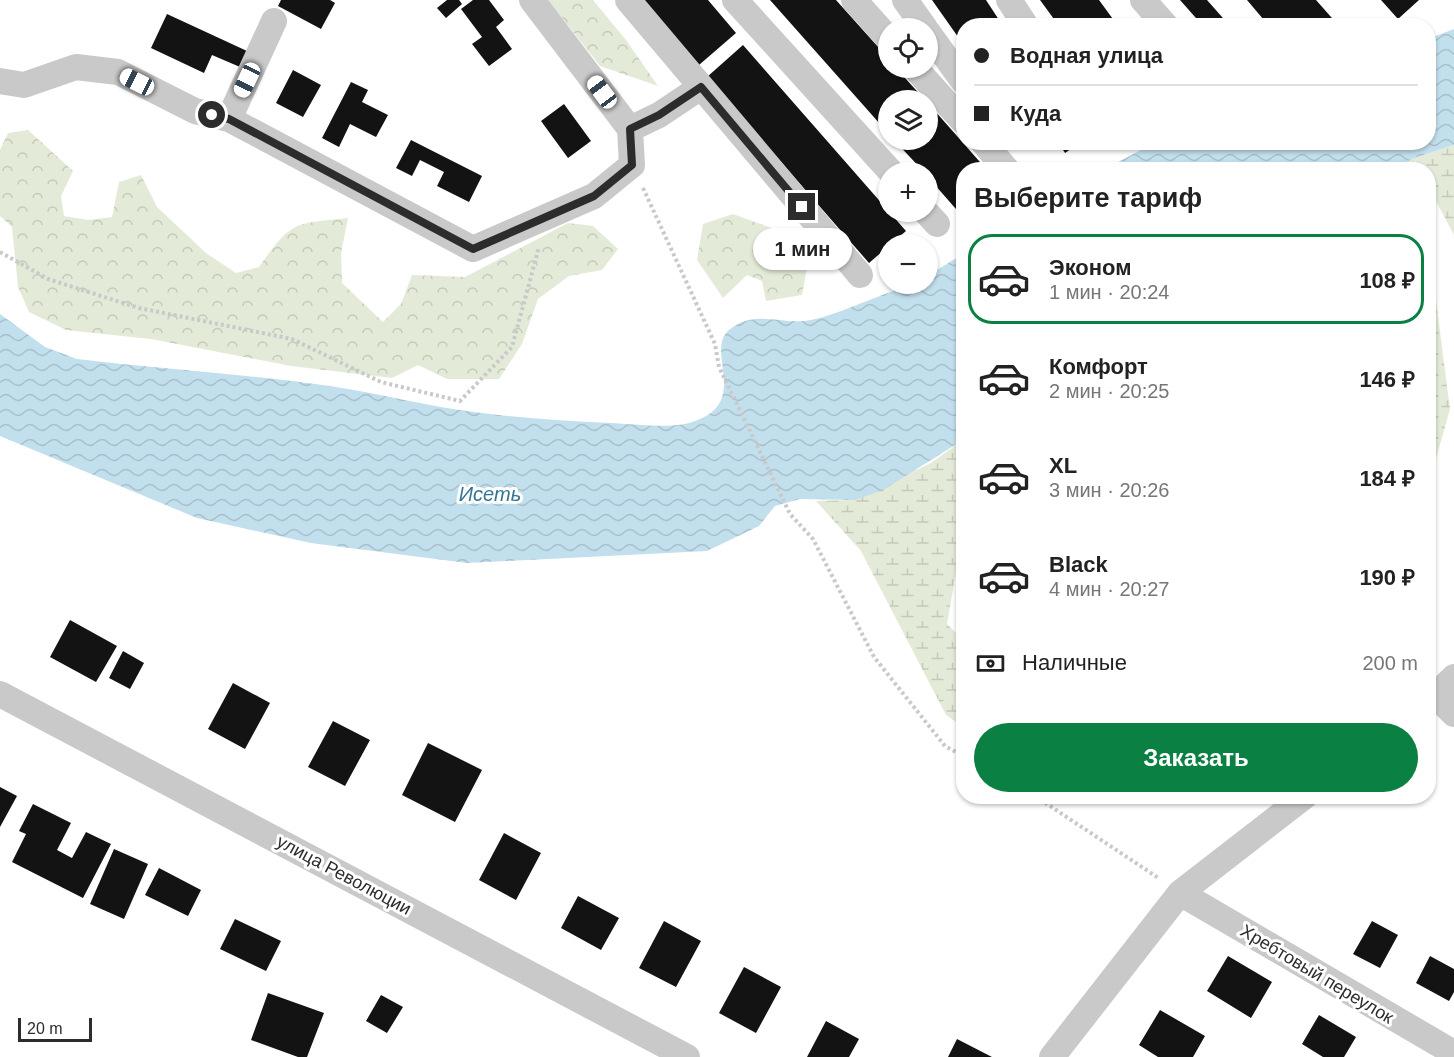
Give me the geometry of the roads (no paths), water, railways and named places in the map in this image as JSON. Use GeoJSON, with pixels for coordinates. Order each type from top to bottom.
{"type":"FeatureCollection","features":[{"type":"Feature","properties":{"kind":"street"},"geometry":{"type":"LineString","coordinates":[[0,81],[24,85],[76,67],[118,72],[195,111],[229,119],[473,249],[594,196],[632,165],[630,129],[532,0]]}},
{"type":"Feature","properties":{"kind":"street"},"geometry":{"type":"LineString","coordinates":[[628,0],[860,275]]}},
{"type":"Feature","properties":{"kind":"street"},"geometry":{"type":"LineString","coordinates":[[735,0],[882,162]]}},
{"type":"Feature","properties":{"kind":"street"},"geometry":{"type":"LineString","coordinates":[[854,0],[878,27]]}},
{"type":"Feature","properties":{"kind":"street"},"geometry":{"type":"LineString","coordinates":[[905,0],[918,18]]}},
{"type":"Feature","properties":{"kind":"street"},"geometry":{"type":"LineString","coordinates":[[1009,0],[1021,18]]}},
{"type":"Feature","properties":{"kind":"street"},"geometry":{"type":"LineString","coordinates":[[1143,0],[1159,18]]}},
{"type":"Feature","properties":{"kind":"street"},"geometry":{"type":"LineString","coordinates":[[229,119],[274,21]]}},
{"type":"Feature","properties":{"kind":"street"},"geometry":{"type":"LineString","coordinates":[[938,47],[956,71]]}},
{"type":"Feature","properties":{"kind":"street"},"geometry":{"type":"LineString","coordinates":[[924,78],[956,113]]}},
{"type":"Feature","properties":{"kind":"street"},"geometry":{"type":"LineString","coordinates":[[630,129],[659,115],[701,87]]}},
{"type":"Feature","properties":{"kind":"street"},"geometry":{"type":"LineString","coordinates":[[990,150],[1001,162]]}},
{"type":"Feature","properties":{"kind":"street"},"geometry":{"type":"LineString","coordinates":[[1436,695],[1454,677]]}},
{"type":"Feature","properties":{"kind":"street","name":"улица Революции"},"geometry":{"type":"LineString","coordinates":[[0,694],[687,1057]]}},
{"type":"Feature","properties":{"kind":"street"},"geometry":{"type":"LineString","coordinates":[[1436,702],[1454,714]]}},
{"type":"Feature","properties":{"kind":"street"},"geometry":{"type":"LineString","coordinates":[[1052,1057],[1180,893],[1295,804]]}},
{"type":"Feature","properties":{"kind":"street","name":"Хребтовый переулок"},"geometry":{"type":"LineString","coordinates":[[1180,893],[1454,1053]]}},
{"type":"Feature","properties":{"kind":"water"},"geometry":{"type":"Polygon","coordinates":[[[1454,29],[1454,145],[1407,162],[1118,162],[1141,150],[1436,150],[1436,36],[1454,29]]]}},
{"type":"Feature","properties":{"kind":"water","name":"Исеть"},"geometry":{"type":"Polygon","coordinates":[[[956,258],[956,444],[883,490],[855,500],[800,499],[775,506],[759,526],[707,551],[467,563],[311,543],[197,518],[0,436],[0,314],[45,347],[77,359],[330,386],[438,406],[525,418],[668,426],[685,424],[706,416],[718,405],[723,393],[724,379],[721,352],[723,340],[729,330],[749,320],[801,321],[840,311],[886,294],[938,294],[938,269],[956,258]]]}}]}
